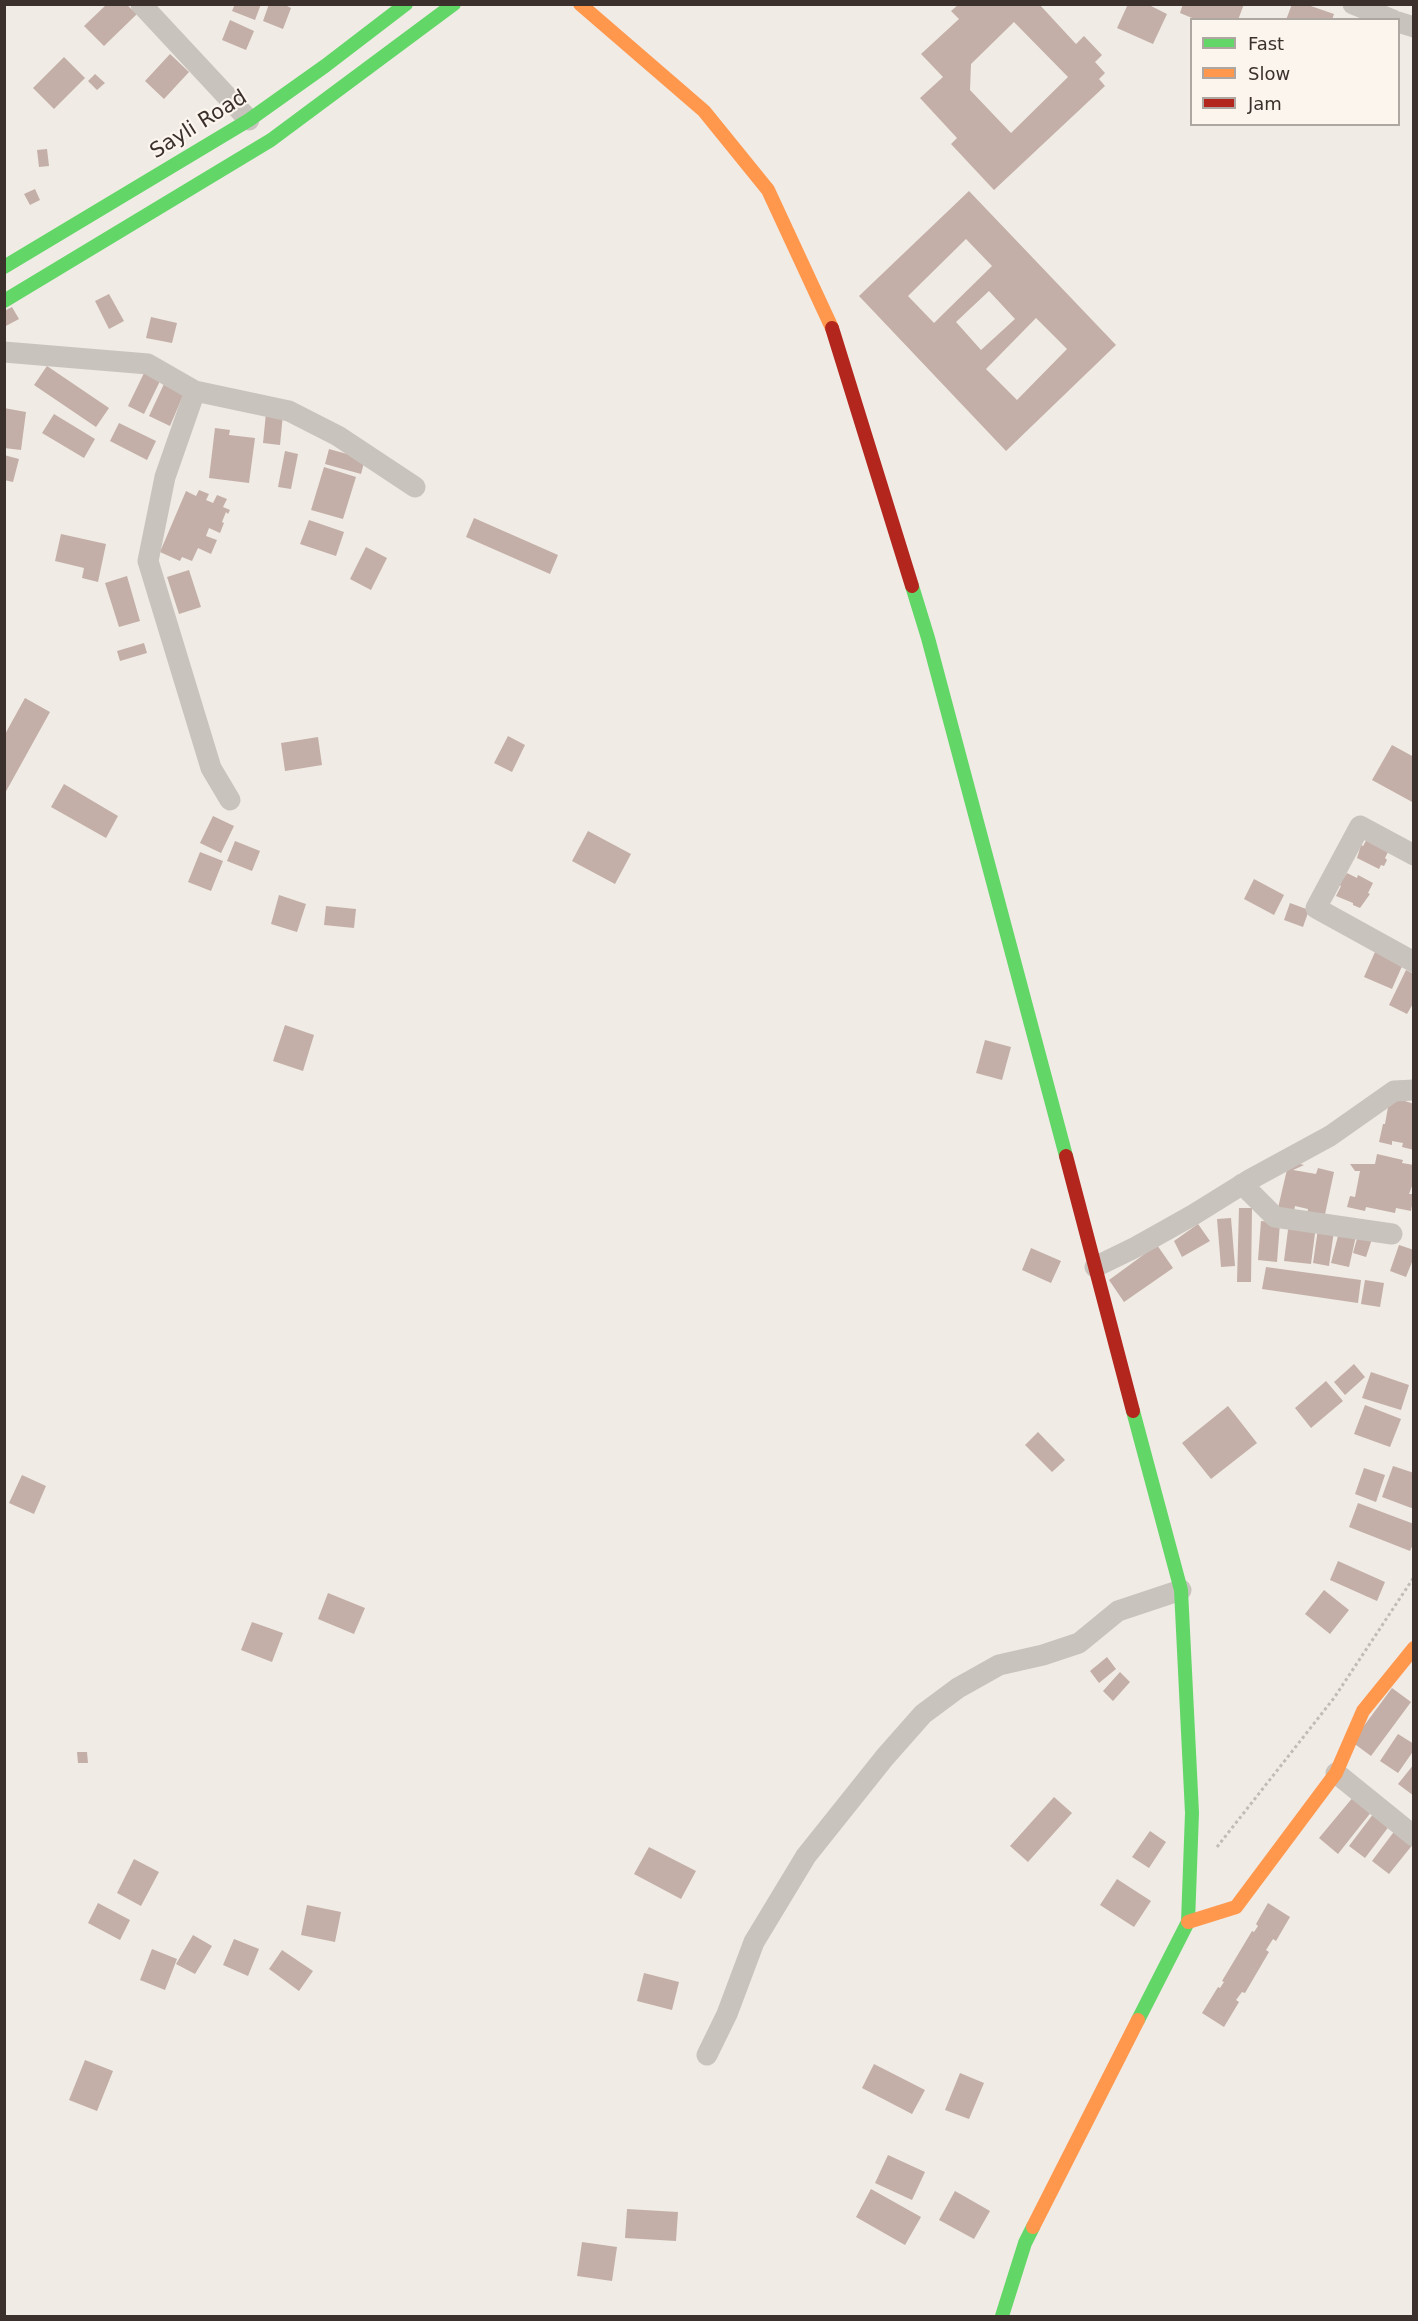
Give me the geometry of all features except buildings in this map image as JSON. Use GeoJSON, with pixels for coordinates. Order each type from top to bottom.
{"type":"FeatureCollection","features":[{"type":"Feature","properties":{"kind":"main road","name":"Sayli Road"},"geometry":{"type":"LineString","coordinates":[[4,267],[249,120],[406,4]]}},
{"type":"Feature","properties":{"kind":"main road"},"geometry":{"type":"LineString","coordinates":[[4,301],[272,140],[454,4]]}},
{"type":"Feature","properties":{"kind":"main road"},"geometry":{"type":"LineString","coordinates":[[580,4],[704,111],[768,190],[834,333],[928,638],[1181,1590],[1192,1813],[1188,1922],[1024,2243],[1002,2316]]}},
{"type":"Feature","properties":{"kind":"main road"},"geometry":{"type":"LineString","coordinates":[[1188,1922],[1236,1907],[1336,1773],[1363,1712],[1413,1648]]}},
{"type":"Feature","properties":{"kind":"street"},"geometry":{"type":"LineString","coordinates":[[141,4],[249,120]]}},
{"type":"Feature","properties":{"kind":"street"},"geometry":{"type":"LineString","coordinates":[[1353,4],[1388,18]]}},
{"type":"Feature","properties":{"kind":"street"},"geometry":{"type":"LineString","coordinates":[[4,352],[148,364],[195,391],[289,411],[338,436],[415,487]]}},
{"type":"Feature","properties":{"kind":"street"},"geometry":{"type":"LineString","coordinates":[[195,391],[165,477],[148,561],[211,768],[230,800]]}},
{"type":"Feature","properties":{"kind":"street"},"geometry":{"type":"LineString","coordinates":[[1413,855],[1360,826],[1316,908],[1413,962]]}},
{"type":"Feature","properties":{"kind":"street"},"geometry":{"type":"LineString","coordinates":[[1095,1267],[1146,1242],[1242,1184],[1330,1136],[1394,1090],[1413,1090]]}},
{"type":"Feature","properties":{"kind":"street"},"geometry":{"type":"LineString","coordinates":[[1242,1184],[1275,1217],[1392,1234]]}},
{"type":"Feature","properties":{"kind":"street"},"geometry":{"type":"LineString","coordinates":[[707,2055],[727,2014],[753,1942],[806,1856],[885,1757],[923,1714],[958,1688],[999,1665],[1043,1655],[1079,1642],[1118,1611],[1181,1590]]}},
{"type":"Feature","properties":{"kind":"street"},"geometry":{"type":"LineString","coordinates":[[1336,1773],[1413,1836]]}},
{"type":"Feature","properties":{"kind":"path"},"geometry":{"type":"LineString","coordinates":[[1215,1851],[1334,1698],[1413,1577]]}},
{"type":"Feature","properties":{"kind":"traffic: fast"},"geometry":{"type":"LineString","coordinates":[[4,267],[249,120],[406,4]]}},
{"type":"Feature","properties":{"kind":"traffic: fast"},"geometry":{"type":"LineString","coordinates":[[4,301],[271,140],[454,4]]}},
{"type":"Feature","properties":{"kind":"traffic: fast"},"geometry":{"type":"LineString","coordinates":[[912,586],[928,638],[1066,1156]]}},
{"type":"Feature","properties":{"kind":"traffic: fast"},"geometry":{"type":"LineString","coordinates":[[1133,1411],[1181,1590],[1192,1813],[1188,1922],[1138,2020]]}},
{"type":"Feature","properties":{"kind":"traffic: fast"},"geometry":{"type":"LineString","coordinates":[[1002,2316],[1025,2243],[1033,2227]]}},
{"type":"Feature","properties":{"kind":"traffic: slow"},"geometry":{"type":"LineString","coordinates":[[580,4],[704,111],[768,190],[832,328]]}},
{"type":"Feature","properties":{"kind":"traffic: slow"},"geometry":{"type":"LineString","coordinates":[[1188,1922],[1236,1907],[1336,1773],[1363,1711],[1414,1648]]}},
{"type":"Feature","properties":{"kind":"traffic: slow"},"geometry":{"type":"LineString","coordinates":[[1033,2227],[1138,2020]]}},
{"type":"Feature","properties":{"kind":"traffic: jam"},"geometry":{"type":"LineString","coordinates":[[832,328],[912,586]]}},
{"type":"Feature","properties":{"kind":"traffic: jam"},"geometry":{"type":"LineString","coordinates":[[1066,1156],[1133,1411]]}}]}
